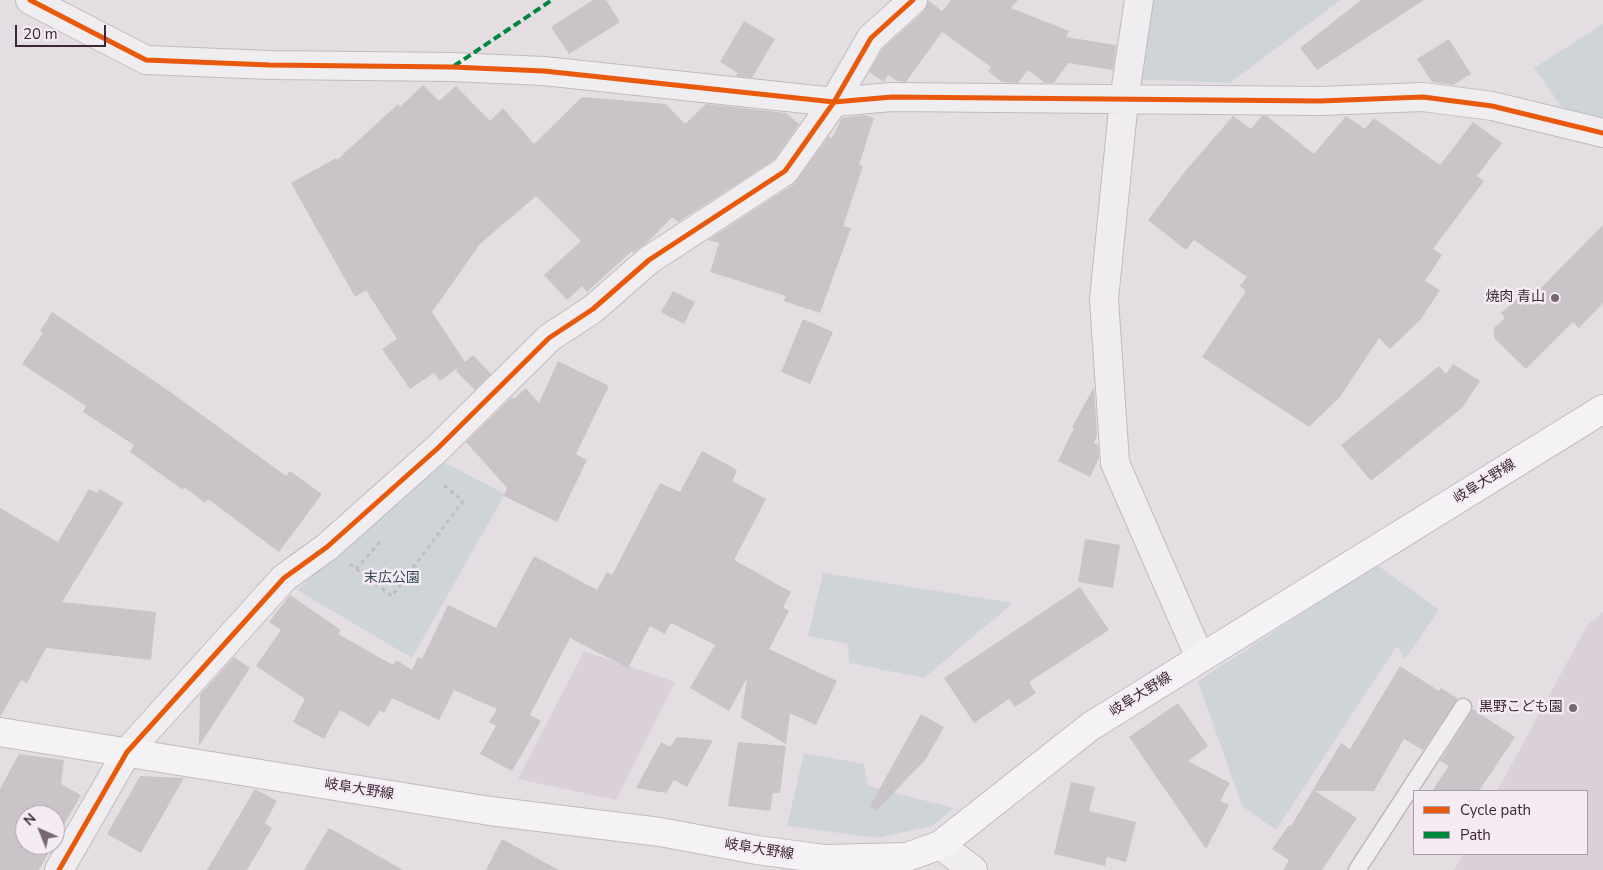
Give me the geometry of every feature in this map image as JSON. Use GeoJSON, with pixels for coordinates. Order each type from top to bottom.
{"type":"FeatureCollection","features":[{"type":"Feature","properties":{"kind":"main road","name":"岐阜大野線"},"geometry":{"type":"LineString","coordinates":[[0,732],[490,811],[660,832],[820,864],[907,858],[940,845],[1091,726],[1603,409]]}},
{"type":"Feature","properties":{"kind":"street"},"geometry":{"type":"LineString","coordinates":[[30,0],[146,60],[270,65],[452,67],[544,71],[834,102],[892,98],[1320,101],[1423,97],[1492,106],[1603,133]]}},
{"type":"Feature","properties":{"kind":"street"},"geometry":{"type":"LineString","coordinates":[[59,870],[127,752],[284,578],[327,547],[438,448],[549,338],[593,309],[649,260],[785,171],[834,102],[871,38],[913,0]]}},
{"type":"Feature","properties":{"kind":"street"},"geometry":{"type":"LineString","coordinates":[[1139,0],[1124,100],[1104,300],[1115,462],[1200,658]]}},
{"type":"Feature","properties":{"kind":"street"},"geometry":{"type":"LineString","coordinates":[[940,845],[970,870]]}},
{"type":"Feature","properties":{"kind":"lane"},"geometry":{"type":"LineString","coordinates":[[1357,870],[1463,707]]}},
{"type":"Feature","properties":{"kind":"path"},"geometry":{"type":"LineString","coordinates":[[327,547],[392,596],[463,501],[437,480]]}},
{"type":"Feature","properties":{"kind":"path"},"geometry":{"type":"LineString","coordinates":[[356,569],[381,542]]}},
{"type":"Feature","properties":{"kind":"shaded area","name":"黒野こども園"},"geometry":{"type":"Polygon","coordinates":[[[1603,612],[1603,870],[1454,870],[1462,855],[1588,855],[1588,790],[1498,790],[1588,624],[1603,612]]]}},
{"type":"Feature","properties":{"kind":"shaded area"},"geometry":{"type":"Polygon","coordinates":[[[584,651],[675,682],[616,800],[518,779],[584,651]]]}},
{"type":"Feature","properties":{"kind":"green space"},"geometry":{"type":"Polygon","coordinates":[[[1143,0],[1341,0],[1230,83],[1130,79],[1143,0]]]}},
{"type":"Feature","properties":{"kind":"green space"},"geometry":{"type":"Polygon","coordinates":[[[1603,24],[1603,128],[1569,117],[1534,68],[1603,24]]]}},
{"type":"Feature","properties":{"kind":"green space","name":"末広公園"},"geometry":{"type":"Polygon","coordinates":[[[438,459],[505,494],[412,658],[297,590],[438,459]]]}},
{"type":"Feature","properties":{"kind":"green space"},"geometry":{"type":"Polygon","coordinates":[[[1377,565],[1439,610],[1405,659],[1397,646],[1276,830],[1242,806],[1198,681],[1377,565]]]}},
{"type":"Feature","properties":{"kind":"green space"},"geometry":{"type":"Polygon","coordinates":[[[823,573],[1013,603],[924,678],[849,663],[848,644],[808,636],[823,573]]]}},
{"type":"Feature","properties":{"kind":"green space"},"geometry":{"type":"Polygon","coordinates":[[[804,753],[864,764],[868,786],[954,808],[932,826],[878,838],[787,826],[804,753]]]}},
{"type":"Feature","properties":{"kind":"building"},"geometry":{"type":"Polygon","coordinates":[[[593,0],[606,0],[620,22],[569,54],[551,27],[593,0]]]}},
{"type":"Feature","properties":{"kind":"building"},"geometry":{"type":"Polygon","coordinates":[[[928,0],[942,11],[951,0],[1018,0],[1011,8],[1069,31],[1066,37],[1116,45],[1113,70],[1068,63],[1054,83],[1045,83],[1028,70],[1018,83],[1002,82],[988,71],[991,67],[942,32],[906,82],[897,81],[888,75],[884,82],[869,72],[883,48],[923,12],[928,0]]]}},
{"type":"Feature","properties":{"kind":"building"},"geometry":{"type":"Polygon","coordinates":[[[1361,0],[1424,0],[1317,70],[1300,48],[1361,0]]]}},
{"type":"Feature","properties":{"kind":"building"},"geometry":{"type":"Polygon","coordinates":[[[744,21],[775,39],[752,78],[735,76],[738,73],[720,62],[744,21]]]}},
{"type":"Feature","properties":{"kind":"building"},"geometry":{"type":"Polygon","coordinates":[[[1449,39],[1471,74],[1453,85],[1432,82],[1417,59],[1449,39]]]}},
{"type":"Feature","properties":{"kind":"building"},"geometry":{"type":"Polygon","coordinates":[[[423,85],[439,101],[456,86],[490,121],[503,108],[534,144],[582,97],[666,104],[685,124],[706,104],[786,113],[799,124],[774,160],[678,222],[672,217],[649,241],[633,253],[632,251],[587,292],[582,286],[567,300],[544,275],[581,241],[536,196],[480,244],[432,312],[465,362],[473,355],[491,374],[475,390],[456,371],[459,367],[440,381],[434,373],[410,389],[382,349],[397,339],[366,290],[355,297],[291,183],[336,158],[337,160],[398,104],[400,107],[423,85]]]}},
{"type":"Feature","properties":{"kind":"building"},"geometry":{"type":"Polygon","coordinates":[[[864,115],[874,118],[859,165],[863,166],[843,226],[851,228],[820,313],[784,301],[786,296],[710,272],[719,243],[708,240],[794,184],[829,136],[832,138],[842,118],[864,115]]]}},
{"type":"Feature","properties":{"kind":"building"},"geometry":{"type":"Polygon","coordinates":[[[1233,116],[1251,129],[1262,116],[1267,116],[1314,154],[1346,116],[1365,129],[1374,118],[1440,165],[1473,122],[1502,143],[1477,176],[1484,181],[1433,249],[1442,255],[1425,281],[1440,290],[1421,319],[1390,349],[1379,338],[1340,397],[1309,427],[1202,357],[1246,291],[1240,286],[1247,277],[1194,240],[1186,250],[1148,220],[1186,170],[1233,116]]]}},
{"type":"Feature","properties":{"kind":"building","name":"焼肉 青山"},"geometry":{"type":"Polygon","coordinates":[[[1603,225],[1603,303],[1579,328],[1573,322],[1526,369],[1494,338],[1494,328],[1505,318],[1501,313],[1529,288],[1535,294],[1603,225]]]}},
{"type":"Feature","properties":{"kind":"building"},"geometry":{"type":"Polygon","coordinates":[[[673,291],[695,302],[684,324],[661,312],[673,291]]]}},
{"type":"Feature","properties":{"kind":"building"},"geometry":{"type":"Polygon","coordinates":[[[52,312],[166,389],[286,476],[290,471],[322,494],[279,552],[208,499],[205,503],[184,487],[183,490],[130,452],[134,445],[83,412],[86,406],[22,364],[43,333],[40,331],[52,312]]]}},
{"type":"Feature","properties":{"kind":"building"},"geometry":{"type":"Polygon","coordinates":[[[803,319],[833,332],[810,384],[781,372],[803,319]]]}},
{"type":"Feature","properties":{"kind":"building"},"geometry":{"type":"Polygon","coordinates":[[[558,361],[609,386],[576,454],[587,460],[557,522],[504,496],[507,488],[466,442],[512,397],[514,399],[526,388],[539,403],[558,361]]]}},
{"type":"Feature","properties":{"kind":"building"},"geometry":{"type":"Polygon","coordinates":[[[1453,364],[1480,381],[1462,408],[1371,481],[1341,445],[1439,366],[1446,374],[1453,364]]]}},
{"type":"Feature","properties":{"kind":"building"},"geometry":{"type":"Polygon","coordinates":[[[1094,387],[1097,435],[1094,443],[1098,445],[1099,458],[1090,477],[1058,461],[1074,428],[1072,427],[1094,387]]]}},
{"type":"Feature","properties":{"kind":"building"},"geometry":{"type":"Polygon","coordinates":[[[702,451],[737,471],[732,481],[766,499],[734,560],[791,592],[783,607],[789,611],[769,649],[837,681],[816,725],[790,713],[786,744],[741,718],[747,678],[729,711],[690,688],[715,645],[671,623],[665,634],[650,626],[628,668],[570,638],[530,715],[541,721],[512,771],[480,754],[496,726],[489,722],[497,709],[454,690],[439,720],[392,698],[384,713],[380,710],[369,727],[340,710],[324,739],[293,722],[305,699],[256,666],[281,630],[269,622],[290,595],[341,630],[338,634],[393,665],[396,660],[412,670],[418,657],[422,659],[448,605],[496,628],[534,556],[597,590],[607,572],[612,575],[660,483],[680,492],[702,451]]]}},
{"type":"Feature","properties":{"kind":"building"},"geometry":{"type":"Polygon","coordinates":[[[89,489],[97,493],[100,489],[123,503],[62,602],[156,612],[151,660],[46,648],[27,683],[21,680],[0,717],[0,508],[58,542],[89,489]]]}},
{"type":"Feature","properties":{"kind":"building"},"geometry":{"type":"Polygon","coordinates":[[[1085,539],[1120,545],[1113,588],[1078,582],[1085,539]]]}},
{"type":"Feature","properties":{"kind":"building"},"geometry":{"type":"Polygon","coordinates":[[[1080,587],[1109,630],[1029,682],[1036,693],[1015,707],[1009,699],[974,723],[944,678],[1080,587]]]}},
{"type":"Feature","properties":{"kind":"building"},"geometry":{"type":"Polygon","coordinates":[[[234,657],[250,668],[199,746],[200,695],[234,657]]]}},
{"type":"Feature","properties":{"kind":"building"},"geometry":{"type":"Polygon","coordinates":[[[1400,666],[1439,691],[1441,688],[1458,699],[1423,750],[1404,739],[1374,791],[1315,791],[1357,818],[1322,870],[1283,870],[1289,860],[1272,849],[1289,825],[1291,826],[1341,743],[1350,749],[1400,666]]]}},
{"type":"Feature","properties":{"kind":"building"},"geometry":{"type":"Polygon","coordinates":[[[1178,703],[1208,746],[1188,761],[1230,783],[1220,801],[1229,805],[1206,849],[1129,737],[1178,703]]]}},
{"type":"Feature","properties":{"kind":"building"},"geometry":{"type":"Polygon","coordinates":[[[1473,709],[1515,737],[1480,790],[1433,790],[1449,766],[1440,761],[1473,709]]]}},
{"type":"Feature","properties":{"kind":"building"},"geometry":{"type":"Polygon","coordinates":[[[921,714],[944,727],[926,759],[876,811],[870,806],[921,714]]]}},
{"type":"Feature","properties":{"kind":"building"},"geometry":{"type":"Polygon","coordinates":[[[677,737],[713,740],[687,787],[674,780],[666,793],[636,788],[661,742],[670,747],[677,737]]]}},
{"type":"Feature","properties":{"kind":"building"},"geometry":{"type":"Polygon","coordinates":[[[738,742],[786,746],[780,793],[773,793],[770,811],[728,806],[738,742]]]}},
{"type":"Feature","properties":{"kind":"building"},"geometry":{"type":"Polygon","coordinates":[[[19,754],[64,760],[61,784],[81,795],[65,823],[65,805],[15,805],[15,855],[47,855],[39,870],[0,870],[0,789],[19,754]]]}},
{"type":"Feature","properties":{"kind":"building"},"geometry":{"type":"Polygon","coordinates":[[[140,776],[184,778],[141,853],[107,834],[140,776]]]}},
{"type":"Feature","properties":{"kind":"building"},"geometry":{"type":"Polygon","coordinates":[[[1071,782],[1095,787],[1089,811],[1136,822],[1126,862],[1107,857],[1105,866],[1054,854],[1071,782]]]}},
{"type":"Feature","properties":{"kind":"building"},"geometry":{"type":"Polygon","coordinates":[[[255,789],[277,801],[265,823],[272,828],[247,870],[207,870],[255,789]]]}},
{"type":"Feature","properties":{"kind":"building"},"geometry":{"type":"Polygon","coordinates":[[[329,828],[403,870],[304,870],[329,828]]]}},
{"type":"Feature","properties":{"kind":"building"},"geometry":{"type":"Polygon","coordinates":[[[502,839],[559,870],[486,870],[502,839]]]}},
{"type":"Feature","properties":{"kind":"marked path"},"geometry":{"type":"LineString","coordinates":[[454,66],[552,0]]}},
{"type":"Feature","properties":{"kind":"cycle path"},"geometry":{"type":"LineString","coordinates":[[30,0],[146,60],[270,65],[452,67],[544,71],[834,102],[892,97],[1320,101],[1423,97],[1492,106],[1603,133]]}},
{"type":"Feature","properties":{"kind":"cycle path"},"geometry":{"type":"LineString","coordinates":[[59,870],[127,752],[284,578],[327,547],[438,448],[549,338],[593,309],[649,260],[785,171],[834,102],[871,38],[913,0]]}},
{"type":"Feature","properties":{"kind":"place","name":"焼肉 青山"},"geometry":{"type":"Point","coordinates":[1555,298]}},
{"type":"Feature","properties":{"kind":"place","name":"黒野こども園"},"geometry":{"type":"Point","coordinates":[1573,708]}}]}
